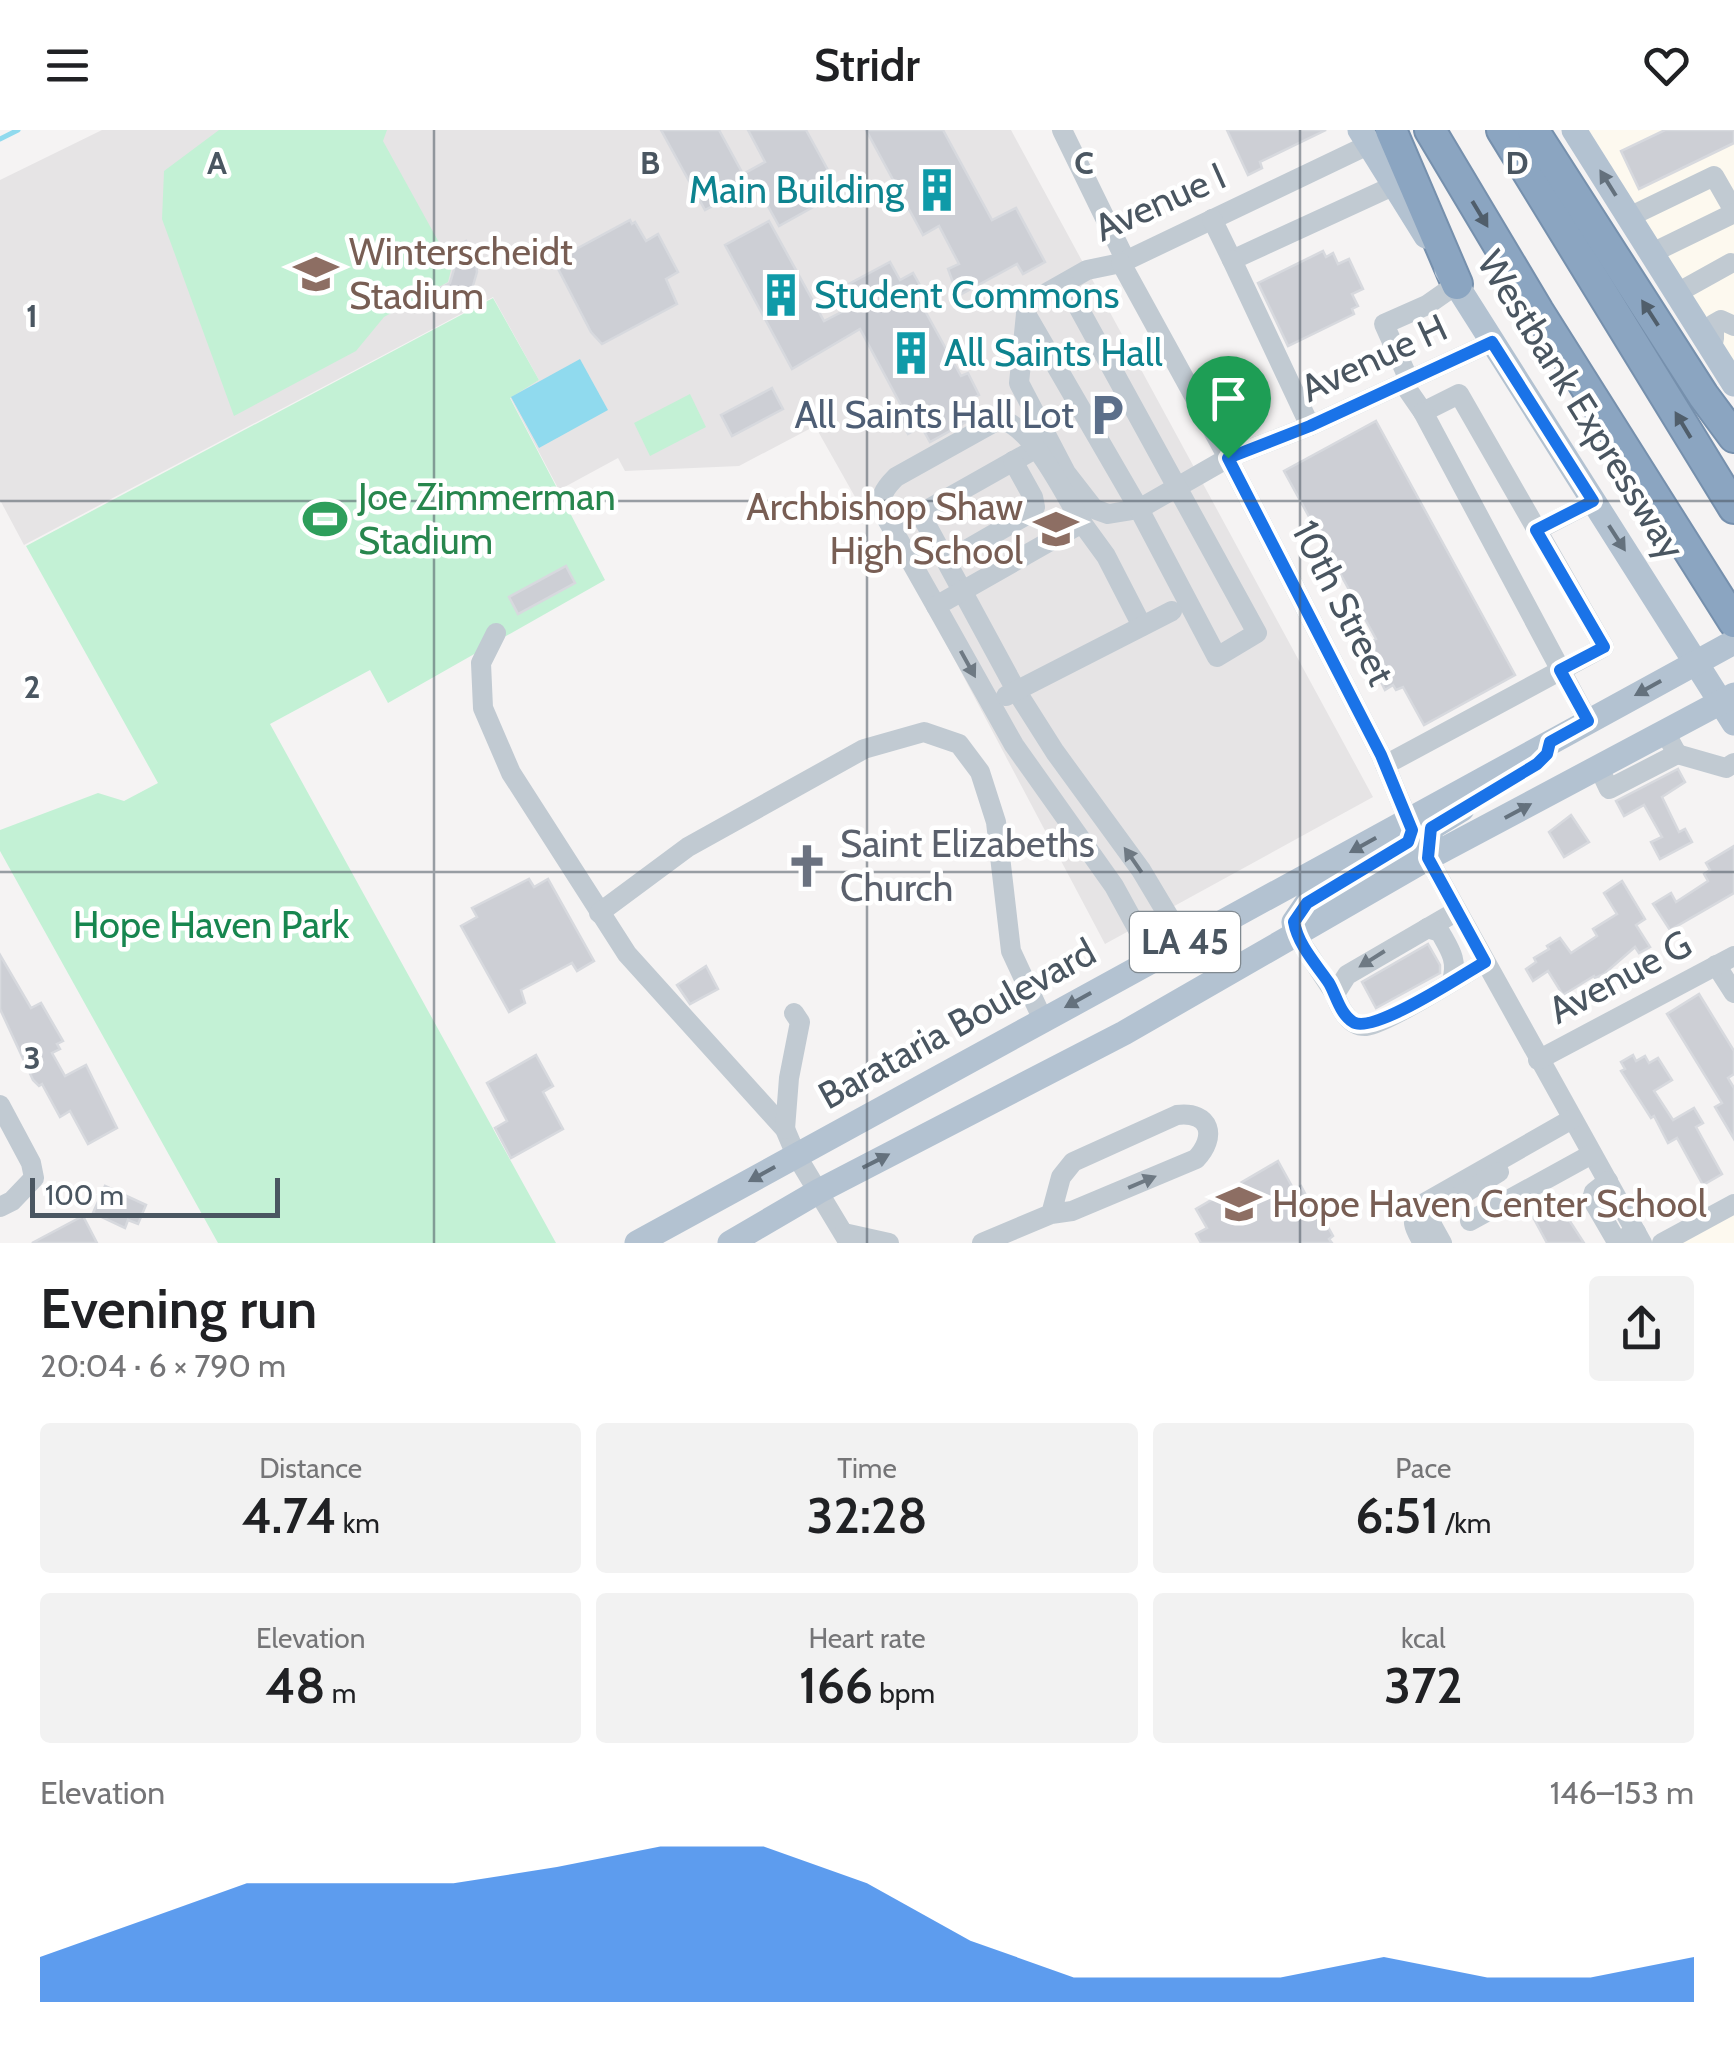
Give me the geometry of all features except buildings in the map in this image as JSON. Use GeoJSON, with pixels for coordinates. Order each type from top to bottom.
{"type":"FeatureCollection","features":[{"type":"Feature","properties":{"kind":"highway","name":"Westbank Expressway"},"geometry":{"type":"LineString","coordinates":[[1430,130],[1734,622]]}},
{"type":"Feature","properties":{"kind":"highway","name":"Westbank Expressway"},"geometry":{"type":"LineString","coordinates":[[1502,130],[1734,508]]}},
{"type":"Feature","properties":{"kind":"highway"},"geometry":{"type":"LineString","coordinates":[[1534,130],[1562,180],[1734,437]]}},
{"type":"Feature","properties":{"kind":"highway"},"geometry":{"type":"LineString","coordinates":[[1373,135],[1456,284]]}},
{"type":"Feature","properties":{"kind":"main road"},"geometry":{"type":"LineString","coordinates":[[1574,130],[1677,293],[1719,340],[1734,384]]}},
{"type":"Feature","properties":{"kind":"main road","name":"Westbank Expressway"},"geometry":{"type":"LineString","coordinates":[[1373,135],[1394,186],[1696,661],[1730,707]]}},
{"type":"Feature","properties":{"kind":"main road","name":"Barataria Boulevard"},"geometry":{"type":"LineString","coordinates":[[638,1243],[1734,642]]}},
{"type":"Feature","properties":{"kind":"main road","name":"LA 45"},"geometry":{"type":"LineString","coordinates":[[730,1243],[819,1191],[1124,1033],[1428,858],[1599,768],[1671,743],[1730,707]]}},
{"type":"Feature","properties":{"kind":"main road"},"geometry":{"type":"LineString","coordinates":[[1428,858],[1431,828],[1544,760],[1550,742]]}},
{"type":"Feature","properties":{"kind":"main road"},"geometry":{"type":"LineString","coordinates":[[1296,935],[1294,922],[1307,903],[1408,842],[1412,836],[1408,820]]}},
{"type":"Feature","properties":{"kind":"street","name":"10th Street"},"geometry":{"type":"LineString","coordinates":[[1062,130],[1124,262],[1385,765],[1408,820]]}},
{"type":"Feature","properties":{"kind":"street","name":"Avenue I"},"geometry":{"type":"LineString","coordinates":[[1026,314],[1027,304],[1087,270],[1124,262],[1373,135]]}},
{"type":"Feature","properties":{"kind":"street"},"geometry":{"type":"LineString","coordinates":[[1628,216],[1714,176],[1734,212],[1652,254]]}},
{"type":"Feature","properties":{"kind":"street"},"geometry":{"type":"LineString","coordinates":[[1232,260],[1394,186]]}},
{"type":"Feature","properties":{"kind":"street"},"geometry":{"type":"LineString","coordinates":[[1212,219],[1310,426]]}},
{"type":"Feature","properties":{"kind":"street"},"geometry":{"type":"LineString","coordinates":[[1677,293],[1732,263]]}},
{"type":"Feature","properties":{"kind":"street"},"geometry":{"type":"LineString","coordinates":[[1026,314],[1139,509],[1217,657],[1257,633],[1065,283]]}},
{"type":"Feature","properties":{"kind":"street"},"geometry":{"type":"LineString","coordinates":[[1456,284],[1427,305],[1384,324],[1406,382],[1588,721]]}},
{"type":"Feature","properties":{"kind":"street"},"geometry":{"type":"LineString","coordinates":[[1026,314],[1019,383],[1066,472],[1094,508],[1108,514],[1139,509]]}},
{"type":"Feature","properties":{"kind":"street"},"geometry":{"type":"LineString","coordinates":[[1719,340],[1714,324],[1721,320],[1734,326]]}},
{"type":"Feature","properties":{"kind":"street","name":"Avenue H"},"geometry":{"type":"LineString","coordinates":[[1139,509],[1228,458],[1310,426],[1492,342]]}},
{"type":"Feature","properties":{"kind":"street"},"geometry":{"type":"LineString","coordinates":[[1385,765],[1604,647],[1459,394],[1423,412]]}},
{"type":"Feature","properties":{"kind":"street"},"geometry":{"type":"LineString","coordinates":[[1142,626],[1106,556],[1013,422],[1000,420],[982,429],[896,477],[883,489],[884,514],[1014,745],[1114,886],[1154,959]]}},
{"type":"Feature","properties":{"kind":"street"},"geometry":{"type":"LineString","coordinates":[[893,528],[1035,449]]}},
{"type":"Feature","properties":{"kind":"street"},"geometry":{"type":"LineString","coordinates":[[947,560],[1035,507],[1013,462]]}},
{"type":"Feature","properties":{"kind":"street"},"geometry":{"type":"LineString","coordinates":[[1536,530],[1593,501]]}},
{"type":"Feature","properties":{"kind":"street"},"geometry":{"type":"LineString","coordinates":[[920,513],[1017,692],[1054,752],[1140,870],[1184,942]]}},
{"type":"Feature","properties":{"kind":"street"},"geometry":{"type":"LineString","coordinates":[[936,606],[1082,523]]}},
{"type":"Feature","properties":{"kind":"street"},"geometry":{"type":"LineString","coordinates":[[990,703],[1172,610]]}},
{"type":"Feature","properties":{"kind":"street"},"geometry":{"type":"LineString","coordinates":[[496,633],[481,663],[483,708],[511,773],[599,912],[628,954],[785,1130],[796,1156],[847,1238],[890,1243]]}},
{"type":"Feature","properties":{"kind":"street"},"geometry":{"type":"LineString","coordinates":[[599,912],[688,847],[864,749],[924,732],[959,744],[980,772],[996,822],[1011,951],[1043,1020]]}},
{"type":"Feature","properties":{"kind":"street"},"geometry":{"type":"LineString","coordinates":[[1671,743],[1732,771]]}},
{"type":"Feature","properties":{"kind":"street"},"geometry":{"type":"LineString","coordinates":[[1428,858],[1608,1181],[1628,1240]]}},
{"type":"Feature","properties":{"kind":"street"},"geometry":{"type":"LineString","coordinates":[[1336,994],[1347,975],[1457,911]]}},
{"type":"Feature","properties":{"kind":"street"},"geometry":{"type":"LineString","coordinates":[[1426,928],[1440,932],[1453,954],[1456,965],[1452,981]]}},
{"type":"Feature","properties":{"kind":"street"},"geometry":{"type":"LineString","coordinates":[[1296,935],[1336,994],[1344,1014],[1365,1026],[1485,962]]}},
{"type":"Feature","properties":{"kind":"street"},"geometry":{"type":"LineString","coordinates":[[1725,960],[1734,993]]}},
{"type":"Feature","properties":{"kind":"street","name":"Avenue G"},"geometry":{"type":"LineString","coordinates":[[1538,1060],[1725,960]]}},
{"type":"Feature","properties":{"kind":"street"},"geometry":{"type":"LineString","coordinates":[[785,1130],[789,1078],[800,1022],[794,1013]]}},
{"type":"Feature","properties":{"kind":"street"},"geometry":{"type":"LineString","coordinates":[[752,1095],[789,1078]]}},
{"type":"Feature","properties":{"kind":"street"},"geometry":{"type":"LineString","coordinates":[[0,1105],[31,1163],[34,1178],[6,1204]]}},
{"type":"Feature","properties":{"kind":"street"},"geometry":{"type":"LineString","coordinates":[[982,1243],[1051,1214],[1072,1212],[1196,1160],[1208,1148],[1210,1132],[1206,1123],[1189,1114],[1177,1115],[1073,1162],[1061,1177],[1051,1214]]}},
{"type":"Feature","properties":{"kind":"street"},"geometry":{"type":"LineString","coordinates":[[1423,1243],[1413,1226],[1421,1205],[1572,1119]]}},
{"type":"Feature","properties":{"kind":"street"},"geometry":{"type":"LineString","coordinates":[[1442,1243],[1432,1226],[1432,1214],[1495,1176],[1524,1144]]}},
{"type":"Feature","properties":{"kind":"street"},"geometry":{"type":"LineString","coordinates":[[1470,1221],[1592,1154]]}},
{"type":"Feature","properties":{"kind":"street"},"geometry":{"type":"LineString","coordinates":[[1662,1243],[1734,1204]]}},
{"type":"Feature","properties":{"kind":"shaded area","name":"Archbishop Shaw High School"},"geometry":{"type":"Polygon","coordinates":[[[102,130],[1011,130],[1373,797],[1105,944],[877,513],[863,511],[815,426],[739,466],[625,471],[618,458],[559,490],[510,397],[539,380],[493,297],[24,545],[0,500],[0,180],[102,130]]]}},
{"type":"Feature","properties":{"kind":"shaded area"},"geometry":{"type":"Polygon","coordinates":[[[1589,130],[1734,130],[1734,364],[1589,130]]]}},
{"type":"Feature","properties":{"kind":"shaded area"},"geometry":{"type":"Polygon","coordinates":[[[1734,1213],[1734,1243],[1675,1243],[1734,1213]]]}},
{"type":"Feature","properties":{"kind":"green space","name":"Winterscheidt Stadium"},"geometry":{"type":"Polygon","coordinates":[[[219,130],[387,130],[383,141],[452,266],[448,282],[384,317],[356,351],[234,416],[162,219],[164,171],[219,130]]]}},
{"type":"Feature","properties":{"kind":"green space","name":"Hope Haven Park"},"geometry":{"type":"Polygon","coordinates":[[[493,298],[539,380],[510,398],[605,580],[388,703],[370,670],[270,724],[556,1243],[218,1243],[0,851],[0,830],[98,793],[124,801],[158,783],[26,546],[493,298]]]}},
{"type":"Feature","properties":{"kind":"green space"},"geometry":{"type":"Polygon","coordinates":[[[690,394],[706,427],[650,456],[634,423],[690,394]]]}},
{"type":"Feature","properties":{"kind":"water"},"geometry":{"type":"Polygon","coordinates":[[[580,359],[608,410],[539,448],[511,397],[580,359]]]}},
{"type":"Feature","properties":{"kind":"waterway"},"geometry":{"type":"LineString","coordinates":[[0,139],[18,130]]}},
{"type":"Feature","properties":{"kind":"place","name":"Main Building"},"geometry":{"type":"Point","coordinates":[937,190]}},
{"type":"Feature","properties":{"kind":"place","name":"Winterscheidt Stadium"},"geometry":{"type":"Point","coordinates":[316,274]}},
{"type":"Feature","properties":{"kind":"place","name":"Student Commons"},"geometry":{"type":"Point","coordinates":[781,295]}},
{"type":"Feature","properties":{"kind":"place","name":"All Saints Hall"},"geometry":{"type":"Point","coordinates":[911,353]}},
{"type":"Feature","properties":{"kind":"place","name":"All Saints Hall Lot"},"geometry":{"type":"Point","coordinates":[1107,415]}},
{"type":"Feature","properties":{"kind":"place","name":"Joe Zimmerman Stadium"},"geometry":{"type":"Point","coordinates":[325,519]}},
{"type":"Feature","properties":{"kind":"place","name":"Archbishop Shaw High School"},"geometry":{"type":"Point","coordinates":[1056,529]}},
{"type":"Feature","properties":{"kind":"place","name":"Saint Elizabeths Church"},"geometry":{"type":"Point","coordinates":[807,866]}},
{"type":"Feature","properties":{"kind":"place","name":"Hope Haven Center School"},"geometry":{"type":"Point","coordinates":[1239,1204]}},
{"type":"Feature","properties":{"kind":"route"},"geometry":{"type":"LineString","coordinates":[[1492,342],[1593,501],[1536,530],[1604,647],[1560,670],[1588,721],[1550,742],[1544,760],[1431,828],[1428,858],[1485,962],[1365,1026],[1344,1014],[1336,994],[1296,935],[1294,922],[1307,903],[1408,842],[1412,830],[1381,755],[1228,458],[1310,426],[1492,342]]}}]}
